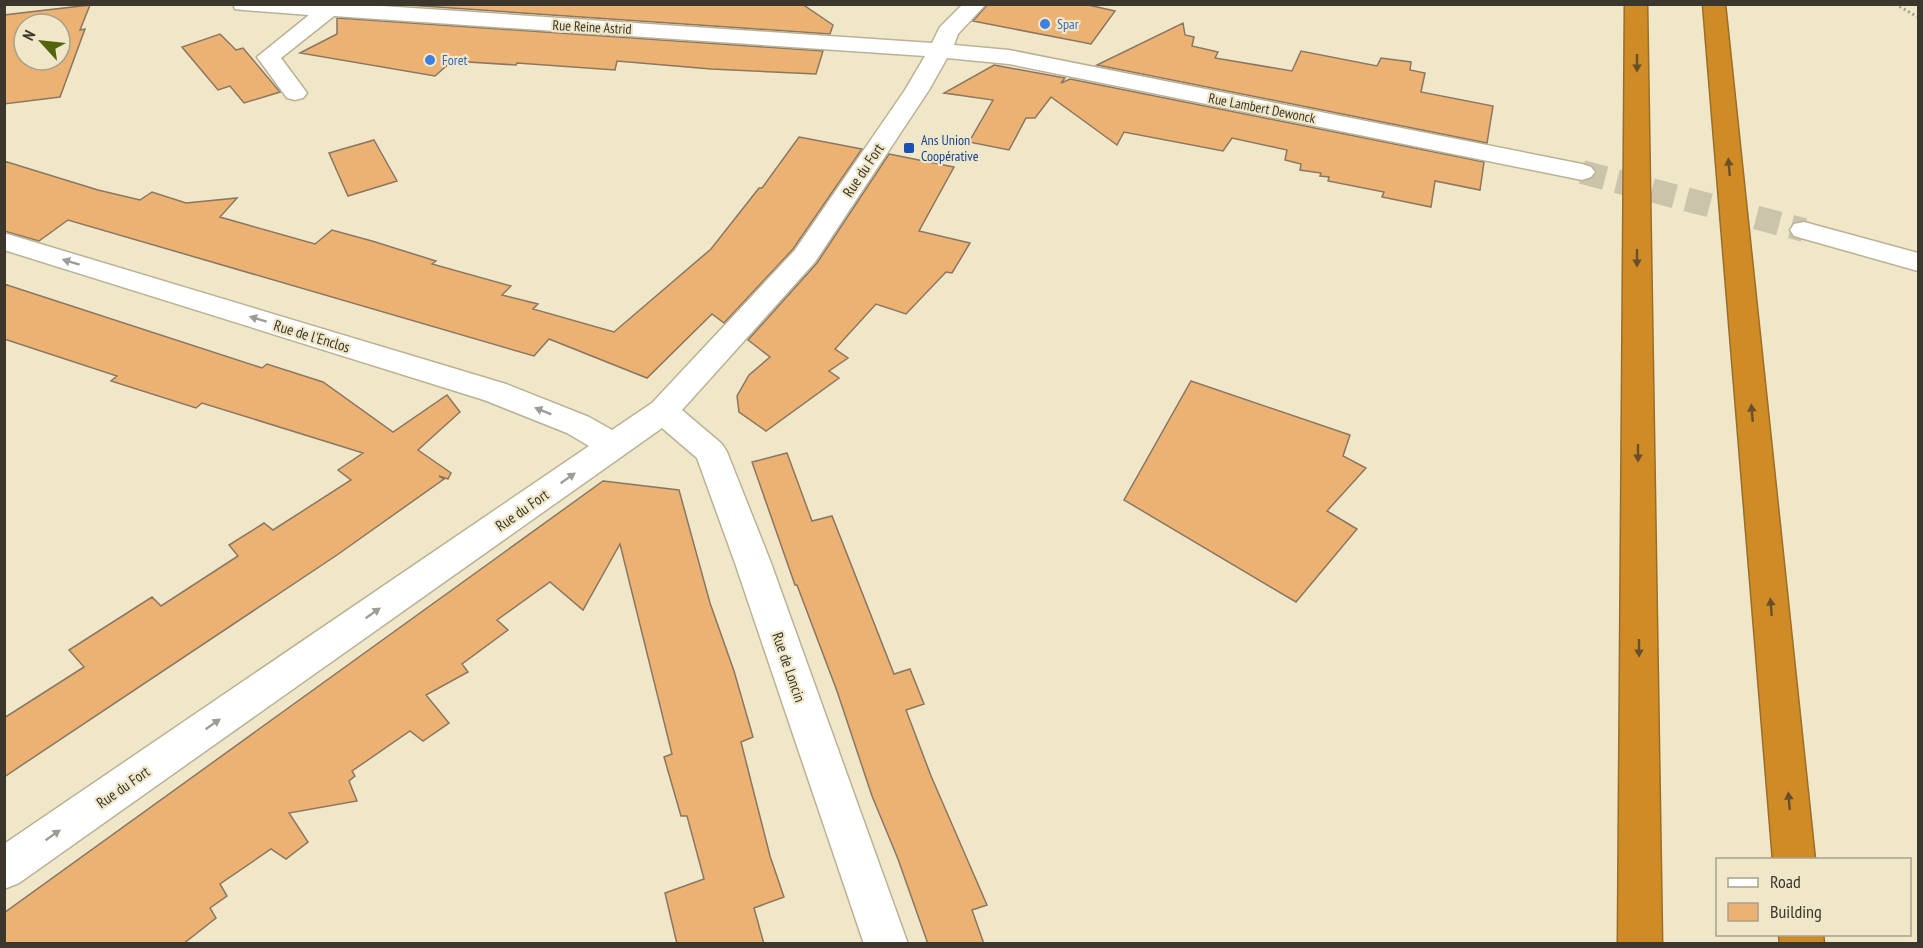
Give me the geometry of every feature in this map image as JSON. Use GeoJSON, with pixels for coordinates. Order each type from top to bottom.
{"type":"FeatureCollection","features":[{"type":"Feature","properties":{"kind":"highway"},"geometry":{"type":"LineString","coordinates":[[1636,4],[1640,944]]}},
{"type":"Feature","properties":{"kind":"highway"},"geometry":{"type":"LineString","coordinates":[[1714,4],[1794,858]]}},
{"type":"Feature","properties":{"kind":"street","name":"Rue Reine Astrid"},"geometry":{"type":"LineString","coordinates":[[243,4],[941,49]]}},
{"type":"Feature","properties":{"kind":"street","name":"Rue du Fort"},"geometry":{"type":"LineString","coordinates":[[4,869],[663,411],[806,255],[917,90],[941,49],[948,32],[975,4]]}},
{"type":"Feature","properties":{"kind":"street"},"geometry":{"type":"LineString","coordinates":[[295,93],[268,57],[328,10]]}},
{"type":"Feature","properties":{"kind":"street","name":"Rue Lambert Dewonck"},"geometry":{"type":"LineString","coordinates":[[941,49],[1009,57],[1582,172]]}},
{"type":"Feature","properties":{"kind":"street"},"geometry":{"type":"LineString","coordinates":[[1804,230],[1918,262]]}},
{"type":"Feature","properties":{"kind":"street","name":"Rue de l'Enclos"},"geometry":{"type":"LineString","coordinates":[[4,241],[495,392],[578,425],[614,446]]}},
{"type":"Feature","properties":{"kind":"street","name":"Rue de Loncin"},"geometry":{"type":"LineString","coordinates":[[663,411],[711,452],[753,563],[886,944]]}},
{"type":"Feature","properties":{"kind":"path"},"geometry":{"type":"LineString","coordinates":[[1895,4],[1918,16]]}},
{"type":"Feature","properties":{"kind":"building"},"geometry":{"type":"Polygon","coordinates":[[[393,4],[802,4],[833,25],[830,34],[393,4]]]}},
{"type":"Feature","properties":{"kind":"building"},"geometry":{"type":"Polygon","coordinates":[[[988,4],[1084,4],[1115,11],[1091,44],[973,21],[988,4]]]}},
{"type":"Feature","properties":{"kind":"building"},"geometry":{"type":"Polygon","coordinates":[[[90,5],[80,30],[85,29],[72,64],[72,12],[30,12],[90,5]]]}},
{"type":"Feature","properties":{"kind":"building"},"geometry":{"type":"Polygon","coordinates":[[[12,14],[12,72],[69,72],[60,97],[4,104],[4,15],[12,14]]]}},
{"type":"Feature","properties":{"kind":"building"},"geometry":{"type":"Polygon","coordinates":[[[337,18],[823,51],[816,74],[711,69],[617,61],[615,70],[452,61],[435,76],[300,53],[337,34],[337,18]]]}},
{"type":"Feature","properties":{"kind":"building"},"geometry":{"type":"Polygon","coordinates":[[[1183,23],[1185,35],[1194,37],[1192,46],[1218,52],[1215,58],[1292,71],[1301,51],[1377,66],[1381,58],[1411,62],[1410,70],[1425,73],[1421,92],[1493,106],[1487,143],[1097,65],[1183,23]]]}},
{"type":"Feature","properties":{"kind":"building"},"geometry":{"type":"Polygon","coordinates":[[[220,34],[236,50],[243,48],[280,92],[244,103],[230,86],[218,90],[182,47],[220,34]]]}},
{"type":"Feature","properties":{"kind":"building"},"geometry":{"type":"Polygon","coordinates":[[[994,65],[1065,78],[1061,83],[1070,79],[1484,162],[1480,190],[1435,181],[1431,207],[1382,197],[1384,192],[1328,181],[1329,177],[1320,176],[1321,173],[1300,170],[1301,164],[1285,160],[1287,150],[1232,138],[1223,151],[1124,132],[1117,145],[1051,97],[1035,118],[1026,118],[1009,150],[969,142],[993,100],[944,93],[994,65]]]}},
{"type":"Feature","properties":{"kind":"building"},"geometry":{"type":"Polygon","coordinates":[[[799,137],[862,149],[793,249],[724,323],[712,314],[647,378],[549,339],[534,356],[68,220],[39,241],[4,231],[4,161],[98,190],[140,200],[152,192],[186,203],[237,198],[220,217],[315,244],[332,230],[372,241],[436,261],[432,264],[511,286],[502,295],[538,304],[533,309],[614,332],[711,249],[759,188],[762,188],[799,137]]]}},
{"type":"Feature","properties":{"kind":"building"},"geometry":{"type":"Polygon","coordinates":[[[374,140],[397,181],[348,196],[329,153],[374,140]]]}},
{"type":"Feature","properties":{"kind":"building"},"geometry":{"type":"Polygon","coordinates":[[[889,154],[954,167],[919,231],[970,243],[952,273],[946,272],[906,314],[876,304],[835,349],[848,358],[829,371],[839,378],[766,431],[739,412],[737,396],[749,375],[770,357],[748,340],[817,263],[889,154]]]}},
{"type":"Feature","properties":{"kind":"building"},"geometry":{"type":"Polygon","coordinates":[[[4,284],[262,368],[267,364],[323,382],[393,432],[447,395],[460,412],[418,450],[451,473],[448,479],[439,476],[444,479],[337,555],[4,777],[4,718],[84,667],[69,650],[152,597],[161,606],[238,556],[229,545],[264,523],[273,530],[351,480],[338,470],[363,453],[202,403],[196,408],[111,381],[117,376],[4,339],[4,284]]]}},
{"type":"Feature","properties":{"kind":"building"},"geometry":{"type":"Polygon","coordinates":[[[1191,381],[1350,435],[1343,456],[1366,468],[1327,511],[1357,529],[1296,602],[1124,500],[1191,381]]]}},
{"type":"Feature","properties":{"kind":"building"},"geometry":{"type":"Polygon","coordinates":[[[787,453],[812,521],[832,516],[894,674],[910,669],[924,704],[906,710],[931,776],[987,905],[972,910],[984,944],[928,944],[898,859],[872,796],[837,691],[797,585],[795,585],[752,462],[787,453]]]}},
{"type":"Feature","properties":{"kind":"building"},"geometry":{"type":"Polygon","coordinates":[[[603,481],[679,490],[710,603],[734,671],[753,737],[741,742],[770,856],[784,897],[754,908],[764,944],[677,944],[665,893],[704,879],[687,816],[681,816],[664,757],[672,754],[620,544],[583,610],[550,582],[497,620],[508,630],[462,664],[468,672],[426,695],[449,723],[423,741],[410,731],[352,771],[355,776],[349,781],[357,801],[289,813],[308,842],[286,859],[271,849],[220,884],[227,896],[210,908],[216,918],[183,944],[4,944],[4,913],[603,481]]]}},
{"type":"Feature","properties":{"kind":"tunnel"},"geometry":{"type":"LineString","coordinates":[[1582,172],[1804,230]]}},
{"type":"Feature","properties":{"kind":"place","name":"Spar"},"geometry":{"type":"Point","coordinates":[1045,24]}},
{"type":"Feature","properties":{"kind":"place","name":"Foret"},"geometry":{"type":"Point","coordinates":[430,60]}},
{"type":"Feature","properties":{"kind":"place","name":"Ans Union Coopérative"},"geometry":{"type":"Point","coordinates":[909,148]}}]}
